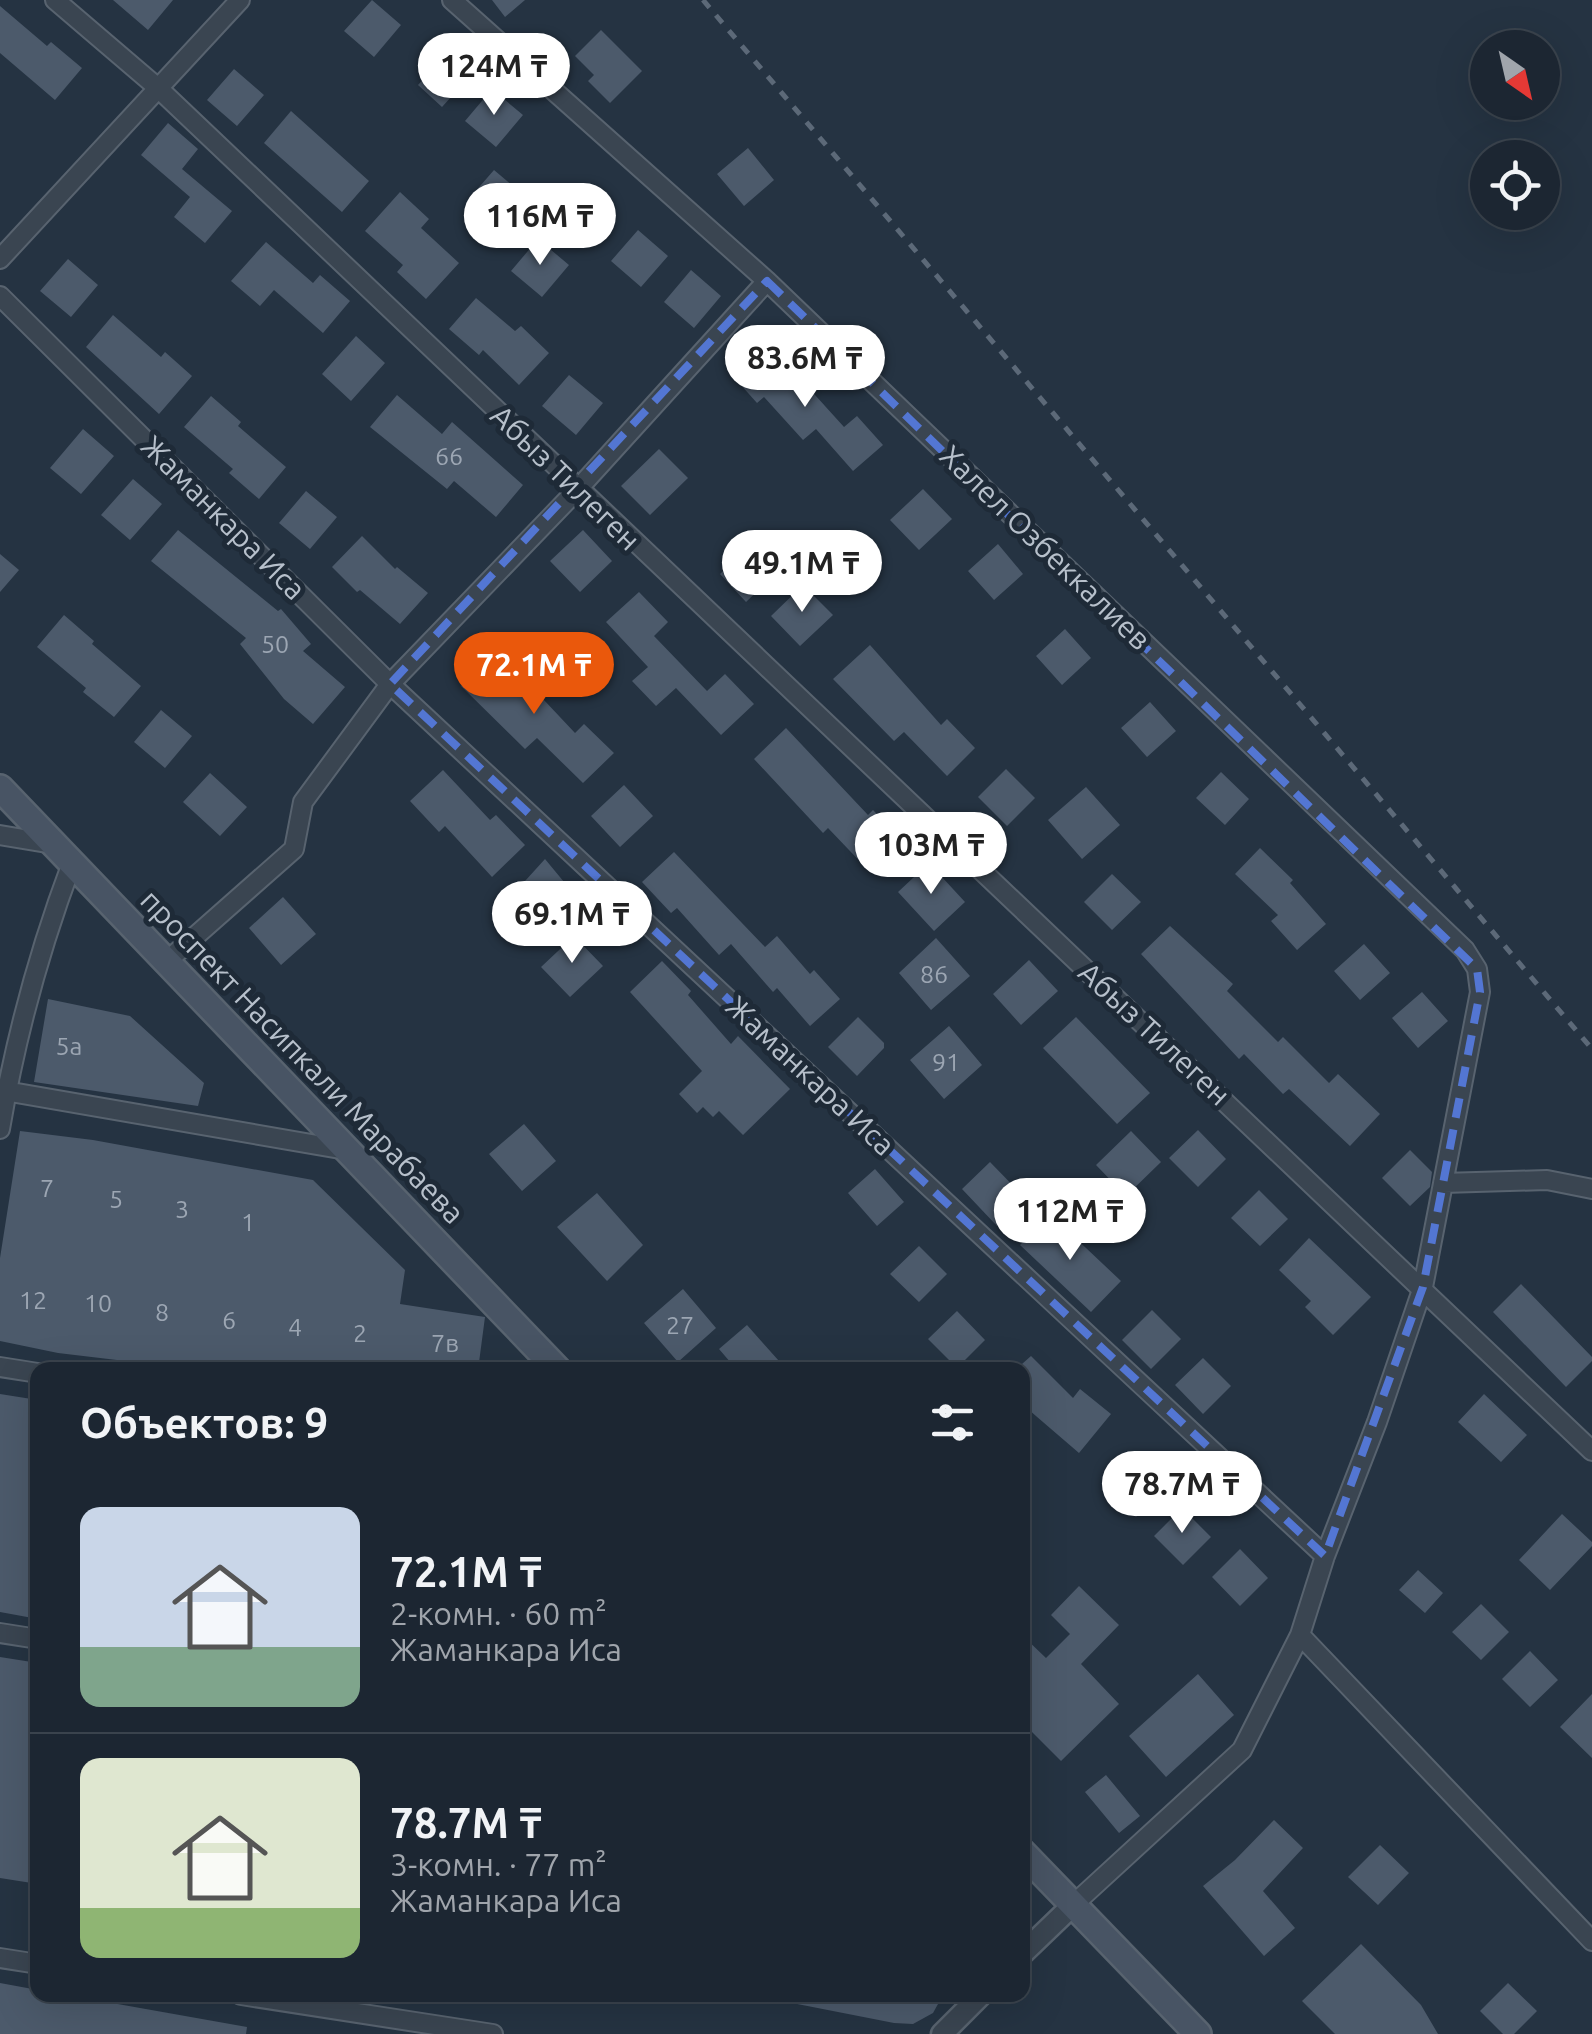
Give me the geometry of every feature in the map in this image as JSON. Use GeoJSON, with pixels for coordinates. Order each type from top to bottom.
{"type":"FeatureCollection","features":[{"type":"Feature","properties":{"kind":"main road","name":"проспект Насипкали Марабаева"},"geometry":{"type":"LineString","coordinates":[[0,788],[550,1362]]}},
{"type":"Feature","properties":{"kind":"main road"},"geometry":{"type":"LineString","coordinates":[[1030,1860],[1198,2034]]}},
{"type":"Feature","properties":{"kind":"street","name":"Абыз Тилеген"},"geometry":{"type":"LineString","coordinates":[[55,0],[158,88],[1592,1451]]}},
{"type":"Feature","properties":{"kind":"street"},"geometry":{"type":"LineString","coordinates":[[0,260],[240,0]]}},
{"type":"Feature","properties":{"kind":"street","name":"Халел Озбеккалиев"},"geometry":{"type":"LineString","coordinates":[[452,0],[767,281],[1465,950],[1477,969],[1480,992],[1443,1182]]}},
{"type":"Feature","properties":{"kind":"street"},"geometry":{"type":"LineString","coordinates":[[166,962],[294,850],[303,802],[390,684],[577,490],[767,281]]}},
{"type":"Feature","properties":{"kind":"street","name":"Жаманкара Иса"},"geometry":{"type":"LineString","coordinates":[[0,296],[390,684],[1325,1556]]}},
{"type":"Feature","properties":{"kind":"street"},"geometry":{"type":"LineString","coordinates":[[0,835],[54,844]]}},
{"type":"Feature","properties":{"kind":"street"},"geometry":{"type":"LineString","coordinates":[[0,1129],[3,1090],[52,916],[72,863]]}},
{"type":"Feature","properties":{"kind":"street"},"geometry":{"type":"LineString","coordinates":[[3,1090],[346,1150]]}},
{"type":"Feature","properties":{"kind":"street"},"geometry":{"type":"LineString","coordinates":[[1030,1946],[1242,1750],[1300,1635],[1325,1556],[1377,1422],[1423,1287],[1443,1182],[1547,1180],[1592,1189]]}},
{"type":"Feature","properties":{"kind":"street"},"geometry":{"type":"LineString","coordinates":[[0,1367],[30,1372]]}},
{"type":"Feature","properties":{"kind":"street"},"geometry":{"type":"LineString","coordinates":[[0,1634],[30,1638]]}},
{"type":"Feature","properties":{"kind":"street"},"geometry":{"type":"LineString","coordinates":[[1300,1635],[1592,1940]]}},
{"type":"Feature","properties":{"kind":"street"},"geometry":{"type":"LineString","coordinates":[[0,1958],[30,1963]]}},
{"type":"Feature","properties":{"kind":"street"},"geometry":{"type":"LineString","coordinates":[[286,2002],[493,2034]]}},
{"type":"Feature","properties":{"kind":"street"},"geometry":{"type":"LineString","coordinates":[[942,2034],[974,2002]]}},
{"type":"Feature","properties":{"kind":"highlighted area"},"geometry":{"type":"Polygon","coordinates":[[[767,281],[1477,969],[1480,992],[1423,1287],[1325,1556],[390,684],[767,281]]]}},
{"type":"Feature","properties":{"kind":"building"},"geometry":{"type":"Polygon","coordinates":[[[113,0],[173,0],[148,30],[113,0]]]}},
{"type":"Feature","properties":{"kind":"building"},"geometry":{"type":"Polygon","coordinates":[[[372,0],[401,25],[374,57],[344,31],[372,0]]]}},
{"type":"Feature","properties":{"kind":"building"},"geometry":{"type":"Polygon","coordinates":[[[492,0],[525,0],[505,17],[492,0]]]}},
{"type":"Feature","properties":{"kind":"building"},"geometry":{"type":"Polygon","coordinates":[[[0,6],[47,46],[51,42],[82,68],[55,100],[0,53],[0,6]]]}},
{"type":"Feature","properties":{"kind":"building"},"geometry":{"type":"Polygon","coordinates":[[[601,30],[642,71],[610,103],[588,81],[594,75],[575,56],[601,30]]]}},
{"type":"Feature","properties":{"kind":"building"},"geometry":{"type":"Polygon","coordinates":[[[447,52],[472,74],[442,107],[418,85],[447,52]]]}},
{"type":"Feature","properties":{"kind":"building"},"geometry":{"type":"Polygon","coordinates":[[[234,69],[264,95],[237,126],[207,100],[234,69]]]}},
{"type":"Feature","properties":{"kind":"building"},"geometry":{"type":"Polygon","coordinates":[[[492,89],[523,115],[496,147],[465,121],[492,89]]]}},
{"type":"Feature","properties":{"kind":"building"},"geometry":{"type":"Polygon","coordinates":[[[291,111],[369,181],[342,212],[264,143],[291,111]]]}},
{"type":"Feature","properties":{"kind":"building"},"geometry":{"type":"Polygon","coordinates":[[[168,123],[198,149],[182,169],[232,211],[205,243],[174,217],[190,197],[141,155],[168,123]]]}},
{"type":"Feature","properties":{"kind":"building"},"geometry":{"type":"Polygon","coordinates":[[[748,148],[774,180],[744,206],[717,174],[748,148]]]}},
{"type":"Feature","properties":{"kind":"building"},"geometry":{"type":"Polygon","coordinates":[[[494,170],[525,196],[498,227],[467,201],[494,170]]]}},
{"type":"Feature","properties":{"kind":"building"},"geometry":{"type":"Polygon","coordinates":[[[400,192],[429,219],[421,228],[459,263],[426,299],[397,272],[403,265],[365,231],[400,192]]]}},
{"type":"Feature","properties":{"kind":"building"},"geometry":{"type":"Polygon","coordinates":[[[638,230],[668,256],[641,287],[611,261],[638,230]]]}},
{"type":"Feature","properties":{"kind":"building"},"geometry":{"type":"Polygon","coordinates":[[[538,239],[569,265],[542,297],[511,271],[538,239]]]}},
{"type":"Feature","properties":{"kind":"building"},"geometry":{"type":"Polygon","coordinates":[[[266,242],[313,283],[320,275],[350,301],[323,333],[274,290],[260,306],[231,281],[266,242]]]}},
{"type":"Feature","properties":{"kind":"building"},"geometry":{"type":"Polygon","coordinates":[[[68,259],[98,285],[71,317],[40,291],[68,259]]]}},
{"type":"Feature","properties":{"kind":"building"},"geometry":{"type":"Polygon","coordinates":[[[691,270],[721,296],[694,328],[664,302],[691,270]]]}},
{"type":"Feature","properties":{"kind":"building"},"geometry":{"type":"Polygon","coordinates":[[[476,298],[515,331],[521,326],[549,353],[519,385],[483,350],[479,355],[449,329],[476,298]]]}},
{"type":"Feature","properties":{"kind":"building"},"geometry":{"type":"Polygon","coordinates":[[[113,315],[161,357],[165,352],[192,376],[159,414],[86,347],[113,315]]]}},
{"type":"Feature","properties":{"kind":"building"},"geometry":{"type":"Polygon","coordinates":[[[356,336],[385,363],[351,401],[322,374],[356,336]]]}},
{"type":"Feature","properties":{"kind":"building"},"geometry":{"type":"Polygon","coordinates":[[[760,347],[799,391],[806,385],[844,427],[857,416],[883,445],[853,471],[816,429],[803,440],[764,397],[757,403],[731,374],[760,347]]]}},
{"type":"Feature","properties":{"kind":"building"},"geometry":{"type":"Polygon","coordinates":[[[569,375],[603,403],[576,435],[542,406],[569,375]]]}},
{"type":"Feature","properties":{"kind":"building"},"geometry":{"type":"Polygon","coordinates":[[[397,395],[442,434],[452,422],[523,485],[496,517],[454,481],[447,489],[370,427],[397,395]]]}},
{"type":"Feature","properties":{"kind":"building"},"geometry":{"type":"Polygon","coordinates":[[[211,396],[241,422],[238,426],[286,467],[259,499],[229,473],[233,469],[184,427],[211,396]]]}},
{"type":"Feature","properties":{"kind":"building"},"geometry":{"type":"Polygon","coordinates":[[[83,429],[114,456],[81,494],[50,468],[83,429]]]}},
{"type":"Feature","properties":{"kind":"building"},"geometry":{"type":"Polygon","coordinates":[[[659,449],[688,478],[650,515],[621,486],[659,449]]]}},
{"type":"Feature","properties":{"kind":"building"},"geometry":{"type":"Polygon","coordinates":[[[133,479],[162,504],[130,540],[101,515],[133,479]]]}},
{"type":"Feature","properties":{"kind":"building"},"geometry":{"type":"Polygon","coordinates":[[[923,489],[952,519],[919,550],[890,520],[923,489]]]}},
{"type":"Feature","properties":{"kind":"building"},"geometry":{"type":"Polygon","coordinates":[[[306,491],[337,517],[310,549],[279,523],[306,491]]]}},
{"type":"Feature","properties":{"kind":"building"},"geometry":{"type":"Polygon","coordinates":[[[178,530],[278,611],[281,609],[311,644],[303,651],[345,687],[313,724],[284,699],[240,644],[246,638],[151,561],[178,530]]]}},
{"type":"Feature","properties":{"kind":"building"},"geometry":{"type":"Polygon","coordinates":[[[583,530],[612,561],[580,592],[550,561],[583,530]]]}},
{"type":"Feature","properties":{"kind":"building"},"geometry":{"type":"Polygon","coordinates":[[[362,536],[395,569],[428,593],[400,624],[360,590],[357,592],[332,567],[362,536]]]}},
{"type":"Feature","properties":{"kind":"building"},"geometry":{"type":"Polygon","coordinates":[[[998,544],[1023,574],[994,600],[968,571],[998,544]]]}},
{"type":"Feature","properties":{"kind":"building"},"geometry":{"type":"Polygon","coordinates":[[[747,548],[774,575],[746,602],[720,574],[747,548]]]}},
{"type":"Feature","properties":{"kind":"building"},"geometry":{"type":"Polygon","coordinates":[[[0,554],[19,570],[0,592],[0,554]]]}},
{"type":"Feature","properties":{"kind":"building"},"geometry":{"type":"Polygon","coordinates":[[[803,585],[833,615],[800,646],[771,616],[803,585]]]}},
{"type":"Feature","properties":{"kind":"building"},"geometry":{"type":"Polygon","coordinates":[[[639,592],[668,622],[654,636],[707,691],[725,674],[754,704],[721,735],[676,688],[656,706],[632,681],[648,667],[606,622],[639,592]]]}},
{"type":"Feature","properties":{"kind":"building"},"geometry":{"type":"Polygon","coordinates":[[[64,615],[141,686],[114,717],[37,647],[64,615]]]}},
{"type":"Feature","properties":{"kind":"building"},"geometry":{"type":"Polygon","coordinates":[[[1065,629],[1091,658],[1062,685],[1036,656],[1065,629]]]}},
{"type":"Feature","properties":{"kind":"building"},"geometry":{"type":"Polygon","coordinates":[[[870,645],[941,725],[947,719],[975,748],[947,776],[904,732],[894,741],[833,679],[870,645]]]}},
{"type":"Feature","properties":{"kind":"building"},"geometry":{"type":"Polygon","coordinates":[[[497,650],[575,733],[584,724],[614,753],[583,783],[537,738],[525,749],[461,686],[497,650]]]}},
{"type":"Feature","properties":{"kind":"building"},"geometry":{"type":"Polygon","coordinates":[[[1150,702],[1176,731],[1147,757],[1121,728],[1150,702]]]}},
{"type":"Feature","properties":{"kind":"building"},"geometry":{"type":"Polygon","coordinates":[[[161,710],[192,736],[165,768],[134,742],[161,710]]]}},
{"type":"Feature","properties":{"kind":"building"},"geometry":{"type":"Polygon","coordinates":[[[786,728],[868,815],[873,810],[903,841],[870,872],[828,828],[823,833],[754,759],[786,728]]]}},
{"type":"Feature","properties":{"kind":"building"},"geometry":{"type":"Polygon","coordinates":[[[1006,769],[1035,798],[1007,826],[978,797],[1006,769]]]}},
{"type":"Feature","properties":{"kind":"building"},"geometry":{"type":"Polygon","coordinates":[[[443,770],[490,820],[496,815],[525,845],[492,877],[445,826],[439,832],[410,801],[443,770]]]}},
{"type":"Feature","properties":{"kind":"building"},"geometry":{"type":"Polygon","coordinates":[[[1221,772],[1249,799],[1225,825],[1196,798],[1221,772]]]}},
{"type":"Feature","properties":{"kind":"building"},"geometry":{"type":"Polygon","coordinates":[[[210,773],[247,807],[220,836],[183,802],[210,773]]]}},
{"type":"Feature","properties":{"kind":"building"},"geometry":{"type":"Polygon","coordinates":[[[624,785],[653,816],[620,847],[591,816],[624,785]]]}},
{"type":"Feature","properties":{"kind":"building"},"geometry":{"type":"Polygon","coordinates":[[[1086,787],[1120,825],[1082,859],[1048,820],[1086,787]]]}},
{"type":"Feature","properties":{"kind":"building"},"geometry":{"type":"Polygon","coordinates":[[[1260,848],[1293,880],[1290,883],[1326,924],[1297,950],[1271,921],[1278,915],[1235,874],[1260,848]]]}},
{"type":"Feature","properties":{"kind":"building"},"geometry":{"type":"Polygon","coordinates":[[[674,852],[765,947],[777,936],[810,974],[814,970],[840,999],[810,1026],[777,988],[773,992],[731,944],[719,955],[677,908],[671,913],[642,882],[674,852]]]}},
{"type":"Feature","properties":{"kind":"building"},"geometry":{"type":"Polygon","coordinates":[[[545,859],[569,888],[533,933],[505,903],[545,859]]]}},
{"type":"Feature","properties":{"kind":"building"},"geometry":{"type":"Polygon","coordinates":[[[929,863],[965,902],[934,931],[898,892],[929,863]]]}},
{"type":"Feature","properties":{"kind":"building"},"geometry":{"type":"Polygon","coordinates":[[[1112,874],[1141,902],[1112,930],[1084,902],[1112,874]]]}},
{"type":"Feature","properties":{"kind":"building"},"geometry":{"type":"Polygon","coordinates":[[[283,897],[316,934],[281,965],[249,928],[283,897]]]}},
{"type":"Feature","properties":{"kind":"building"},"geometry":{"type":"Polygon","coordinates":[[[1170,926],[1233,984],[1227,991],[1278,1042],[1283,1037],[1329,1083],[1338,1074],[1380,1114],[1350,1146],[1289,1089],[1283,1094],[1244,1054],[1239,1059],[1141,954],[1170,926]]]}},
{"type":"Feature","properties":{"kind":"building"},"geometry":{"type":"Polygon","coordinates":[[[574,936],[603,966],[570,997],[541,967],[574,936]]]}},
{"type":"Feature","properties":{"kind":"building"},"geometry":{"type":"Polygon","coordinates":[[[936,938],[970,976],[931,1010],[899,973],[936,938]]]}},
{"type":"Feature","properties":{"kind":"building"},"geometry":{"type":"Polygon","coordinates":[[[1364,944],[1390,973],[1360,1000],[1334,971],[1364,944]]]}},
{"type":"Feature","properties":{"kind":"building"},"geometry":{"type":"Polygon","coordinates":[[[1029,960],[1058,991],[1021,1025],[993,994],[1029,960]]]}},
{"type":"Feature","properties":{"kind":"building"},"geometry":{"type":"Polygon","coordinates":[[[662,961],[691,991],[688,995],[731,1044],[738,1036],[790,1089],[743,1135],[719,1111],[713,1117],[703,1107],[697,1113],[679,1094],[702,1071],[630,992],[662,961]]]}},
{"type":"Feature","properties":{"kind":"building"},"geometry":{"type":"Polygon","coordinates":[[[1422,992],[1448,1021],[1418,1048],[1392,1018],[1422,992]]]}},
{"type":"Feature","properties":{"kind":"building"},"geometry":{"type":"Polygon","coordinates":[[[48,999],[130,1016],[204,1083],[198,1106],[34,1082],[48,999]]]}},
{"type":"Feature","properties":{"kind":"building"},"geometry":{"type":"Polygon","coordinates":[[[858,1017],[884,1043],[884,1048],[857,1076],[828,1047],[858,1017]]]}},
{"type":"Feature","properties":{"kind":"building"},"geometry":{"type":"Polygon","coordinates":[[[1076,1017],[1150,1093],[1117,1124],[1043,1048],[1076,1017]]]}},
{"type":"Feature","properties":{"kind":"building"},"geometry":{"type":"Polygon","coordinates":[[[949,1026],[982,1065],[944,1099],[910,1060],[949,1026]]]}},
{"type":"Feature","properties":{"kind":"building"},"geometry":{"type":"Polygon","coordinates":[[[524,1124],[556,1161],[522,1191],[489,1154],[524,1124]]]}},
{"type":"Feature","properties":{"kind":"building"},"geometry":{"type":"Polygon","coordinates":[[[1198,1130],[1226,1159],[1198,1187],[1169,1158],[1198,1130]]]}},
{"type":"Feature","properties":{"kind":"building"},"geometry":{"type":"Polygon","coordinates":[[[20,1131],[93,1140],[313,1180],[405,1270],[400,1304],[485,1317],[479,1362],[134,1362],[0,1341],[0,1258],[20,1131]]]}},
{"type":"Feature","properties":{"kind":"building"},"geometry":{"type":"Polygon","coordinates":[[[1131,1131],[1161,1162],[1126,1196],[1096,1165],[1131,1131]]]}},
{"type":"Feature","properties":{"kind":"building"},"geometry":{"type":"Polygon","coordinates":[[[1410,1150],[1432,1172],[1430,1187],[1410,1206],[1382,1178],[1410,1150]]]}},
{"type":"Feature","properties":{"kind":"building"},"geometry":{"type":"Polygon","coordinates":[[[990,1162],[1025,1198],[997,1226],[962,1189],[990,1162]]]}},
{"type":"Feature","properties":{"kind":"building"},"geometry":{"type":"Polygon","coordinates":[[[875,1169],[904,1202],[877,1226],[848,1193],[875,1169]]]}},
{"type":"Feature","properties":{"kind":"building"},"geometry":{"type":"Polygon","coordinates":[[[1259,1190],[1288,1219],[1260,1246],[1231,1218],[1259,1190]]]}},
{"type":"Feature","properties":{"kind":"building"},"geometry":{"type":"Polygon","coordinates":[[[597,1193],[643,1245],[607,1281],[557,1227],[597,1193]]]}},
{"type":"Feature","properties":{"kind":"building"},"geometry":{"type":"Polygon","coordinates":[[[1050,1214],[1121,1281],[1091,1312],[1020,1245],[1050,1214]]]}},
{"type":"Feature","properties":{"kind":"building"},"geometry":{"type":"Polygon","coordinates":[[[1309,1238],[1371,1297],[1333,1335],[1305,1307],[1311,1301],[1279,1270],[1309,1238]]]}},
{"type":"Feature","properties":{"kind":"building"},"geometry":{"type":"Polygon","coordinates":[[[919,1246],[947,1274],[919,1302],[890,1274],[919,1246]]]}},
{"type":"Feature","properties":{"kind":"building"},"geometry":{"type":"Polygon","coordinates":[[[1521,1284],[1592,1357],[1566,1387],[1493,1312],[1521,1284]]]}},
{"type":"Feature","properties":{"kind":"building"},"geometry":{"type":"Polygon","coordinates":[[[683,1289],[716,1328],[678,1362],[644,1323],[683,1289]]]}},
{"type":"Feature","properties":{"kind":"building"},"geometry":{"type":"Polygon","coordinates":[[[1152,1310],[1181,1339],[1151,1369],[1122,1340],[1152,1310]]]}},
{"type":"Feature","properties":{"kind":"building"},"geometry":{"type":"Polygon","coordinates":[[[957,1311],[985,1340],[963,1362],[951,1362],[928,1339],[957,1311]]]}},
{"type":"Feature","properties":{"kind":"building"},"geometry":{"type":"Polygon","coordinates":[[[747,1325],[779,1361],[730,1362],[719,1349],[747,1325]]]}},
{"type":"Feature","properties":{"kind":"building"},"geometry":{"type":"Polygon","coordinates":[[[1031,1356],[1073,1398],[1080,1389],[1111,1414],[1079,1453],[1030,1411],[1030,1362],[1024,1362],[1031,1356]]]}},
{"type":"Feature","properties":{"kind":"building"},"geometry":{"type":"Polygon","coordinates":[[[1203,1358],[1231,1386],[1203,1414],[1175,1385],[1203,1358]]]}},
{"type":"Feature","properties":{"kind":"building"},"geometry":{"type":"Polygon","coordinates":[[[0,1394],[30,1399],[30,1618],[0,1612],[0,1394]]]}},
{"type":"Feature","properties":{"kind":"building"},"geometry":{"type":"Polygon","coordinates":[[[1484,1394],[1527,1435],[1501,1462],[1458,1422],[1484,1394]]]}},
{"type":"Feature","properties":{"kind":"building"},"geometry":{"type":"Polygon","coordinates":[[[1135,1461],[1164,1489],[1136,1517],[1107,1489],[1135,1461]]]}},
{"type":"Feature","properties":{"kind":"building"},"geometry":{"type":"Polygon","coordinates":[[[1182,1508],[1211,1537],[1183,1565],[1154,1536],[1182,1508]]]}},
{"type":"Feature","properties":{"kind":"building"},"geometry":{"type":"Polygon","coordinates":[[[1562,1514],[1592,1546],[1550,1590],[1519,1560],[1562,1514]]]}},
{"type":"Feature","properties":{"kind":"building"},"geometry":{"type":"Polygon","coordinates":[[[1240,1549],[1268,1578],[1240,1606],[1212,1577],[1240,1549]]]}},
{"type":"Feature","properties":{"kind":"building"},"geometry":{"type":"Polygon","coordinates":[[[1418,1570],[1443,1593],[1425,1613],[1399,1590],[1418,1570]]]}},
{"type":"Feature","properties":{"kind":"building"},"geometry":{"type":"Polygon","coordinates":[[[1079,1586],[1119,1625],[1081,1664],[1119,1704],[1061,1761],[1030,1730],[1030,1643],[1046,1658],[1070,1634],[1051,1615],[1079,1586]]]}},
{"type":"Feature","properties":{"kind":"building"},"geometry":{"type":"Polygon","coordinates":[[[1481,1604],[1509,1632],[1481,1660],[1452,1632],[1481,1604]]]}},
{"type":"Feature","properties":{"kind":"building"},"geometry":{"type":"Polygon","coordinates":[[[1530,1651],[1558,1680],[1530,1707],[1502,1679],[1530,1651]]]}},
{"type":"Feature","properties":{"kind":"building"},"geometry":{"type":"Polygon","coordinates":[[[0,1657],[30,1662],[30,1883],[0,1878],[0,1657]]]}},
{"type":"Feature","properties":{"kind":"building"},"geometry":{"type":"Polygon","coordinates":[[[1198,1674],[1234,1715],[1166,1777],[1129,1736],[1198,1674]]]}},
{"type":"Feature","properties":{"kind":"building"},"geometry":{"type":"Polygon","coordinates":[[[1592,1694],[1592,1758],[1560,1727],[1592,1694]]]}},
{"type":"Feature","properties":{"kind":"building"},"geometry":{"type":"Polygon","coordinates":[[[1106,1775],[1140,1816],[1119,1833],[1085,1792],[1106,1775]]]}},
{"type":"Feature","properties":{"kind":"building"},"geometry":{"type":"Polygon","coordinates":[[[1274,1820],[1303,1848],[1263,1891],[1295,1928],[1264,1956],[1203,1886],[1274,1820]]]}},
{"type":"Feature","properties":{"kind":"building"},"geometry":{"type":"Polygon","coordinates":[[[1380,1845],[1409,1873],[1378,1905],[1348,1877],[1380,1845]]]}},
{"type":"Feature","properties":{"kind":"building"},"geometry":{"type":"Polygon","coordinates":[[[1361,1944],[1421,2005],[1438,2034],[1335,2034],[1302,2001],[1361,1944]]]}},
{"type":"Feature","properties":{"kind":"building"},"geometry":{"type":"Polygon","coordinates":[[[0,1983],[30,1989],[30,2002],[106,2002],[247,2027],[246,2034],[0,2034],[0,1983]]]}},
{"type":"Feature","properties":{"kind":"building"},"geometry":{"type":"Polygon","coordinates":[[[1508,1983],[1537,2011],[1514,2034],[1503,2034],[1480,2011],[1508,1983]]]}},
{"type":"Feature","properties":{"kind":"building"},"geometry":{"type":"Polygon","coordinates":[[[787,2002],[939,2002],[933,2013],[913,2024],[787,2002]]]}},
{"type":"Feature","properties":{"kind":"railway"},"geometry":{"type":"LineString","coordinates":[[703,0],[1592,1049]]}}]}
